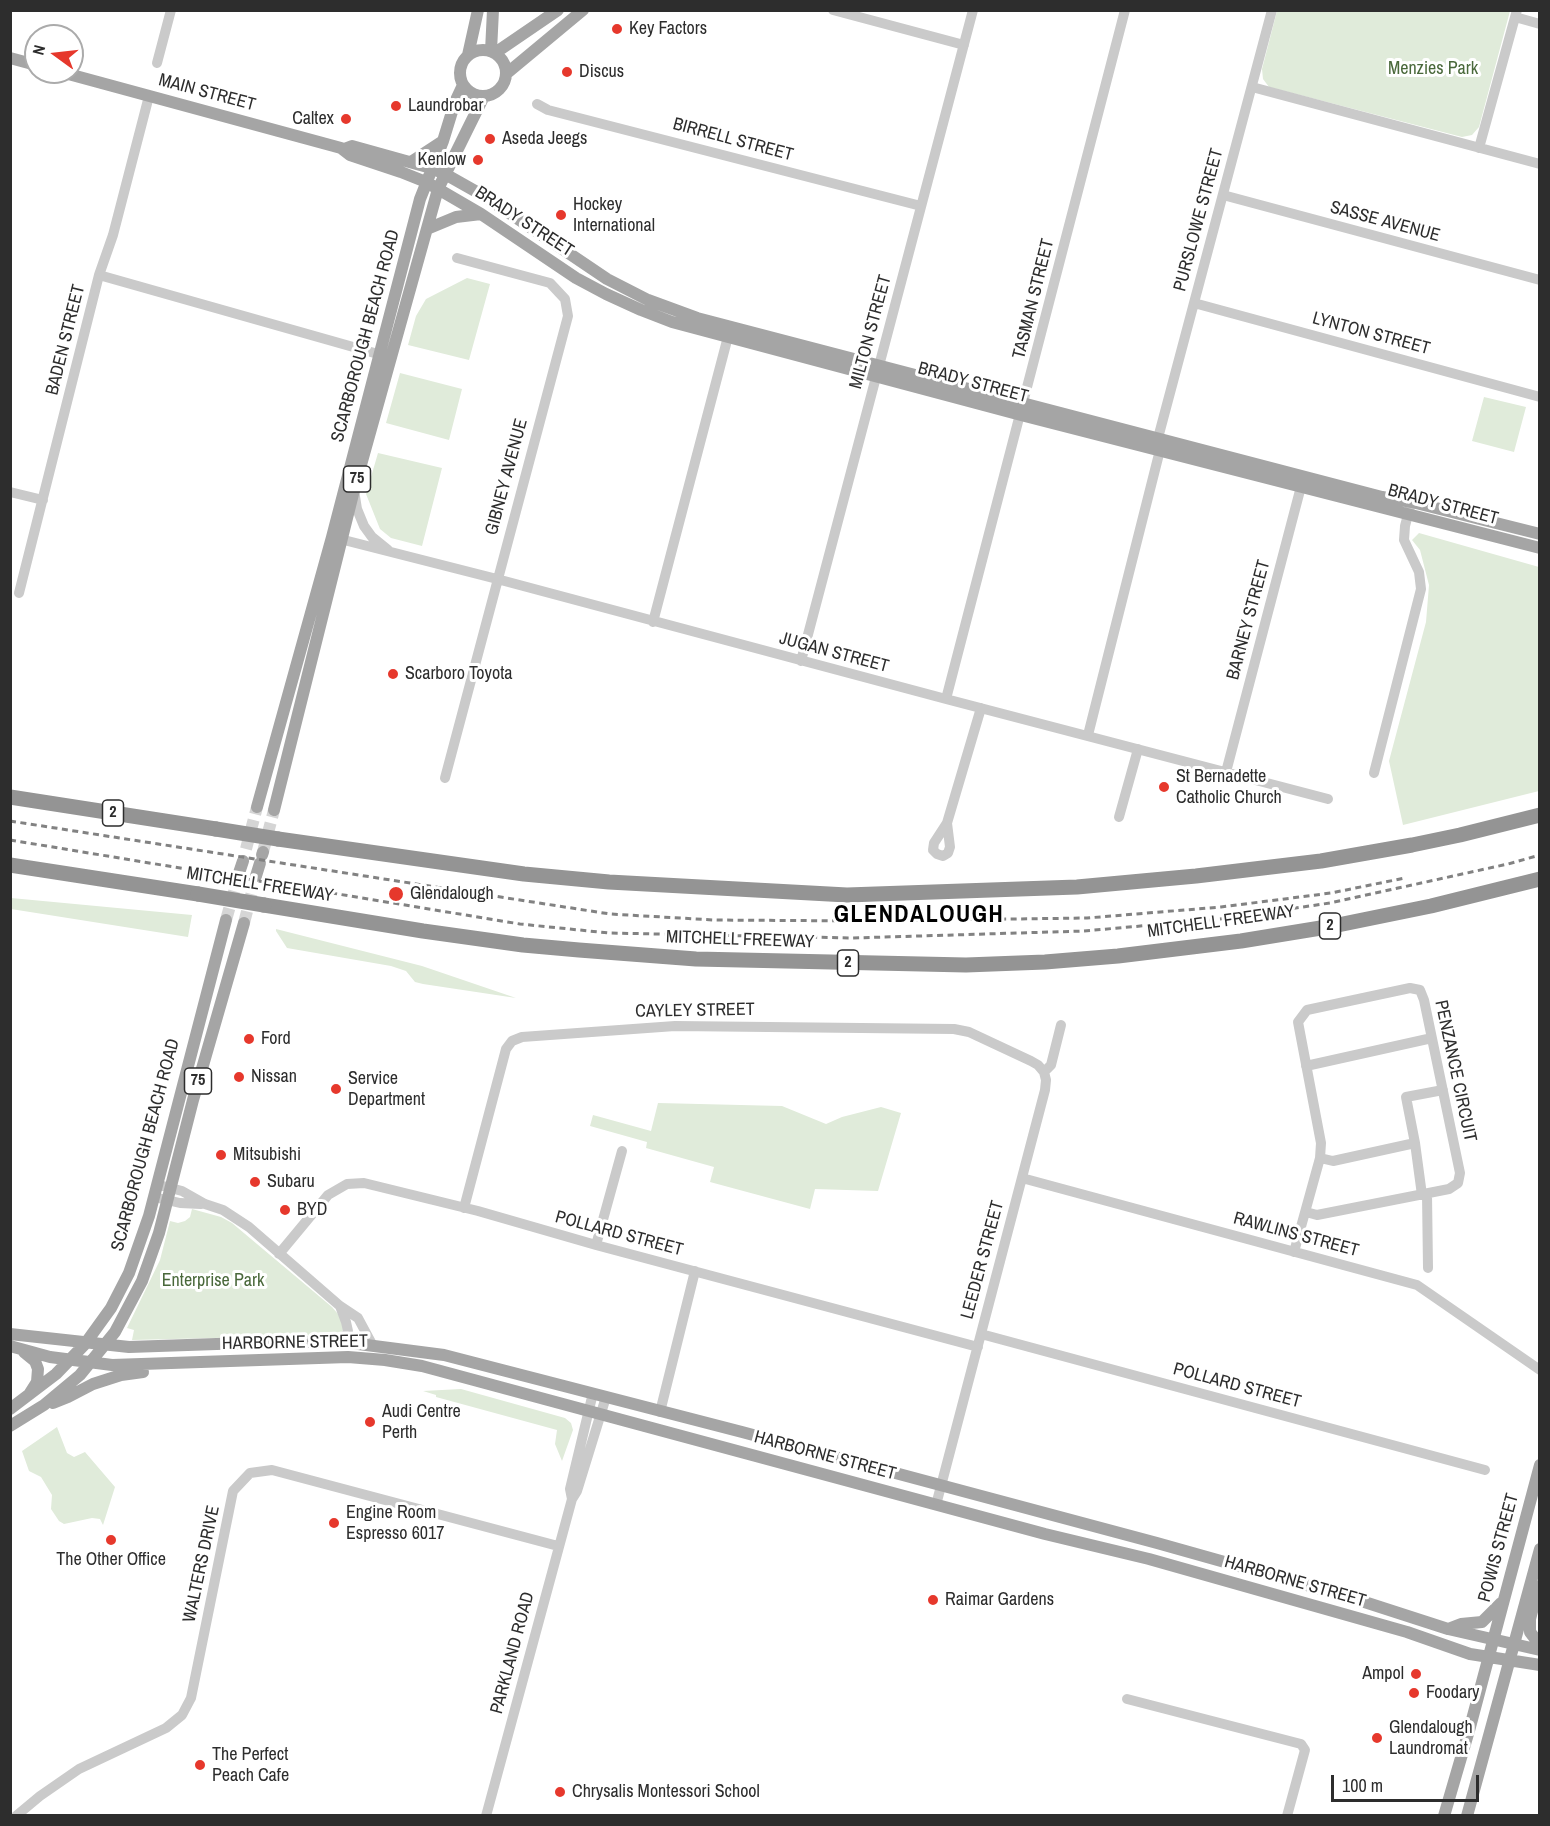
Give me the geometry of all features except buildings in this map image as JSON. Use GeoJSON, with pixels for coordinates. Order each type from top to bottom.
{"type":"FeatureCollection","features":[{"type":"Feature","properties":{"kind":"highway","name":"2"},"geometry":{"type":"LineString","coordinates":[[10,797],[450,864],[609,882],[847,895],[1077,887],[1196,876],[1321,861],[1366,853],[1460,835],[1539,815]]}},
{"type":"Feature","properties":{"kind":"highway","name":"MITCHELL FREEWAY"},"geometry":{"type":"LineString","coordinates":[[10,865],[434,933],[568,950],[696,959],[966,965],[1118,956],[1241,941],[1409,910],[1539,879]]}},
{"type":"Feature","properties":{"kind":"main road"},"geometry":{"type":"LineString","coordinates":[[468,55],[478,10]]}},
{"type":"Feature","properties":{"kind":"main road"},"geometry":{"type":"LineString","coordinates":[[493,10],[493,52]]}},
{"type":"Feature","properties":{"kind":"main road"},"geometry":{"type":"LineString","coordinates":[[493,52],[558,10]]}},
{"type":"Feature","properties":{"kind":"main road"},"geometry":{"type":"LineString","coordinates":[[506,74],[583,10]]}},
{"type":"Feature","properties":{"kind":"main road"},"geometry":{"type":"LineString","coordinates":[[479,50],[493,52],[503,62],[506,74],[499,89],[484,96],[472,94],[463,85],[460,69],[468,55],[479,50]]}},
{"type":"Feature","properties":{"kind":"main road","name":"MAIN STREET"},"geometry":{"type":"LineString","coordinates":[[84,78],[344,148],[351,146],[445,174]]}},
{"type":"Feature","properties":{"kind":"main road","name":"SCARBOROUGH BEACH ROAD"},"geometry":{"type":"LineString","coordinates":[[273,810],[337,539],[354,490],[426,182],[463,85]]}},
{"type":"Feature","properties":{"kind":"main road","name":"SCARBOROUGH BEACH ROAD"},"geometry":{"type":"LineString","coordinates":[[257,807],[337,539],[386,356],[438,189],[484,96]]}},
{"type":"Feature","properties":{"kind":"main road"},"geometry":{"type":"LineString","coordinates":[[411,162],[443,141]]}},
{"type":"Feature","properties":{"kind":"main road","name":"MAIN STREET"},"geometry":{"type":"LineString","coordinates":[[344,148],[350,155],[426,182]]}},
{"type":"Feature","properties":{"kind":"main road","name":"BRADY STREET"},"geometry":{"type":"LineString","coordinates":[[445,174],[484,196],[575,259],[620,286],[648,300],[729,332]]}},
{"type":"Feature","properties":{"kind":"main road","name":"BRADY STREET"},"geometry":{"type":"LineString","coordinates":[[426,182],[481,214],[568,273],[606,294],[672,322],[729,332],[1302,482],[1410,508],[1539,534]]}},
{"type":"Feature","properties":{"kind":"main road"},"geometry":{"type":"LineString","coordinates":[[427,229],[456,217],[481,214]]}},
{"type":"Feature","properties":{"kind":"main road","name":"BRADY STREET"},"geometry":{"type":"LineString","coordinates":[[1410,508],[1537,548]]}},
{"type":"Feature","properties":{"kind":"main road"},"geometry":{"type":"LineString","coordinates":[[237,880],[244,854]]}},
{"type":"Feature","properties":{"kind":"main road","name":"SCARBOROUGH BEACH ROAD"},"geometry":{"type":"LineString","coordinates":[[10,1409],[28,1397],[85,1344],[111,1308],[129,1273],[141,1244],[226,920]]}},
{"type":"Feature","properties":{"kind":"main road","name":"SCARBOROUGH BEACH ROAD"},"geometry":{"type":"LineString","coordinates":[[10,1426],[44,1405],[91,1363],[115,1332],[142,1281],[159,1233],[193,1100],[244,923]]}},
{"type":"Feature","properties":{"kind":"main road","name":"HARBORNE STREET"},"geometry":{"type":"LineString","coordinates":[[10,1334],[85,1344],[137,1347],[343,1342],[444,1355],[1050,1515],[1349,1597],[1448,1629],[1539,1650]]}},
{"type":"Feature","properties":{"kind":"main road"},"geometry":{"type":"LineString","coordinates":[[16,1348],[35,1361],[38,1369],[37,1383],[28,1397]]}},
{"type":"Feature","properties":{"kind":"main road","name":"HARBORNE STREET"},"geometry":{"type":"LineString","coordinates":[[16,1348],[70,1360],[132,1366],[348,1357],[422,1366],[936,1505],[1149,1559],[1407,1632],[1470,1654],[1539,1665]]}},
{"type":"Feature","properties":{"kind":"main road"},"geometry":{"type":"LineString","coordinates":[[44,1405],[68,1397],[93,1384],[121,1375],[145,1372],[158,1365]]}},
{"type":"Feature","properties":{"kind":"main road"},"geometry":{"type":"LineString","coordinates":[[737,1451],[742,1432]]}},
{"type":"Feature","properties":{"kind":"main road","name":"POWIS STREET"},"geometry":{"type":"LineString","coordinates":[[1444,1815],[1539,1465]]}},
{"type":"Feature","properties":{"kind":"main road"},"geometry":{"type":"LineString","coordinates":[[1046,1534],[1050,1515]]}},
{"type":"Feature","properties":{"kind":"main road"},"geometry":{"type":"LineString","coordinates":[[1467,1815],[1539,1549]]}},
{"type":"Feature","properties":{"kind":"main road"},"geometry":{"type":"LineString","coordinates":[[1532,1577],[1535,1600],[1530,1618],[1530,1632],[1539,1645]]}},
{"type":"Feature","properties":{"kind":"main road"},"geometry":{"type":"LineString","coordinates":[[1448,1629],[1461,1624],[1482,1622],[1504,1600]]}},
{"type":"Feature","properties":{"kind":"street"},"geometry":{"type":"LineString","coordinates":[[157,63],[171,10]]}},
{"type":"Feature","properties":{"kind":"street"},"geometry":{"type":"LineString","coordinates":[[833,10],[964,45]]}},
{"type":"Feature","properties":{"kind":"street","name":"MILTON STREET"},"geometry":{"type":"LineString","coordinates":[[801,661],[973,10]]}},
{"type":"Feature","properties":{"kind":"street","name":"TASMAN STREET"},"geometry":{"type":"LineString","coordinates":[[946,699],[1125,10]]}},
{"type":"Feature","properties":{"kind":"street","name":"PURSLOWE STREET"},"geometry":{"type":"LineString","coordinates":[[1088,735],[1194,303],[1272,10]]}},
{"type":"Feature","properties":{"kind":"street"},"geometry":{"type":"LineString","coordinates":[[1479,148],[1516,14],[1539,24]]}},
{"type":"Feature","properties":{"kind":"street"},"geometry":{"type":"LineString","coordinates":[[1252,87],[1539,164]]}},
{"type":"Feature","properties":{"kind":"street","name":"BADEN STREET"},"geometry":{"type":"LineString","coordinates":[[19,593],[99,275],[113,236],[149,96]]}},
{"type":"Feature","properties":{"kind":"street","name":"BIRRELL STREET"},"geometry":{"type":"LineString","coordinates":[[537,104],[548,110],[921,206]]}},
{"type":"Feature","properties":{"kind":"street","name":"SASSE AVENUE"},"geometry":{"type":"LineString","coordinates":[[1223,195],[1539,280]]}},
{"type":"Feature","properties":{"kind":"street","name":"GIBNEY AVENUE"},"geometry":{"type":"LineString","coordinates":[[445,778],[568,316],[565,299],[550,283],[457,258]]}},
{"type":"Feature","properties":{"kind":"street"},"geometry":{"type":"LineString","coordinates":[[99,275],[386,356]]}},
{"type":"Feature","properties":{"kind":"street","name":"LYNTON STREET"},"geometry":{"type":"LineString","coordinates":[[1194,303],[1539,397]]}},
{"type":"Feature","properties":{"kind":"street"},"geometry":{"type":"LineString","coordinates":[[652,622],[729,332]]}},
{"type":"Feature","properties":{"kind":"street","name":"BARNEY STREET"},"geometry":{"type":"LineString","coordinates":[[1226,772],[1302,482]]}},
{"type":"Feature","properties":{"kind":"street"},"geometry":{"type":"LineString","coordinates":[[354,490],[357,509],[364,526],[372,537],[392,554]]}},
{"type":"Feature","properties":{"kind":"street"},"geometry":{"type":"LineString","coordinates":[[10,492],[43,500]]}},
{"type":"Feature","properties":{"kind":"street"},"geometry":{"type":"LineString","coordinates":[[1374,773],[1421,589],[1419,572],[1404,540],[1410,508]]}},
{"type":"Feature","properties":{"kind":"street","name":"JUGAN STREET"},"geometry":{"type":"LineString","coordinates":[[337,539],[497,579],[652,622],[1328,799]]}},
{"type":"Feature","properties":{"kind":"street"},"geometry":{"type":"LineString","coordinates":[[947,823],[981,708]]}},
{"type":"Feature","properties":{"kind":"street"},"geometry":{"type":"LineString","coordinates":[[1119,817],[1138,749]]}},
{"type":"Feature","properties":{"kind":"street","name":"PENZANCE CIRCUIT"},"geometry":{"type":"LineString","coordinates":[[1294,1252],[1305,1212],[1320,1158],[1321,1143],[1298,1030],[1301,1015],[1307,1010],[1410,988],[1420,990],[1460,1173],[1458,1183],[1449,1189],[1317,1215],[1305,1212]]}},
{"type":"Feature","properties":{"kind":"street","name":"LEEDER STREET"},"geometry":{"type":"LineString","coordinates":[[936,1505],[1045,1090],[1044,1072],[1051,1065],[1061,1025]]}},
{"type":"Feature","properties":{"kind":"street","name":"CAYLEY STREET"},"geometry":{"type":"LineString","coordinates":[[464,1208],[506,1049],[512,1041],[522,1037],[675,1026],[954,1029],[969,1032],[1021,1056],[1038,1065],[1044,1072]]}},
{"type":"Feature","properties":{"kind":"street"},"geometry":{"type":"LineString","coordinates":[[1306,1066],[1432,1038]]}},
{"type":"Feature","properties":{"kind":"street"},"geometry":{"type":"LineString","coordinates":[[1428,1268],[1425,1194],[1406,1097],[1443,1090]]}},
{"type":"Feature","properties":{"kind":"street"},"geometry":{"type":"LineString","coordinates":[[1320,1158],[1333,1161],[1415,1143]]}},
{"type":"Feature","properties":{"kind":"street"},"geometry":{"type":"LineString","coordinates":[[596,1245],[622,1151]]}},
{"type":"Feature","properties":{"kind":"street","name":"RAWLINS STREET"},"geometry":{"type":"LineString","coordinates":[[1022,1178],[1417,1286],[1539,1370]]}},
{"type":"Feature","properties":{"kind":"street","name":"POLLARD STREET"},"geometry":{"type":"LineString","coordinates":[[279,1254],[328,1195],[347,1184],[363,1183],[464,1208],[978,1347]]}},
{"type":"Feature","properties":{"kind":"street","name":"HARBORNE STREET"},"geometry":{"type":"LineString","coordinates":[[155,1191],[169,1194],[182,1191],[236,1218],[340,1306],[358,1318],[372,1344]]}},
{"type":"Feature","properties":{"kind":"street"},"geometry":{"type":"LineString","coordinates":[[660,1412],[695,1272]]}},
{"type":"Feature","properties":{"kind":"street","name":"HARBORNE STREET"},"geometry":{"type":"LineString","coordinates":[[340,1306],[348,1331],[343,1342]]}},
{"type":"Feature","properties":{"kind":"street","name":"POLLARD STREET"},"geometry":{"type":"LineString","coordinates":[[981,1334],[1485,1470]]}},
{"type":"Feature","properties":{"kind":"street","name":"PARKLAND ROAD"},"geometry":{"type":"LineString","coordinates":[[572,1498],[570,1489],[593,1393]]}},
{"type":"Feature","properties":{"kind":"street","name":"PARKLAND ROAD"},"geometry":{"type":"LineString","coordinates":[[486,1815],[558,1546],[606,1397]]}},
{"type":"Feature","properties":{"kind":"street","name":"WALTERS DRIVE"},"geometry":{"type":"LineString","coordinates":[[16,1815],[80,1769],[166,1728],[182,1715],[191,1698],[233,1491],[250,1473],[272,1470],[558,1546]]}},
{"type":"Feature","properties":{"kind":"street"},"geometry":{"type":"LineString","coordinates":[[1127,1699],[1301,1744],[1305,1750],[1287,1815]]}},
{"type":"Feature","properties":{"kind":"green space","name":"Menzies Park"},"geometry":{"type":"Polygon","coordinates":[[[1277,11],[1510,11],[1479,127],[1472,135],[1462,137],[1269,87],[1263,79],[1262,69],[1277,11]]]}},
{"type":"Feature","properties":{"kind":"green space"},"geometry":{"type":"Polygon","coordinates":[[[467,278],[490,284],[469,360],[408,345],[416,316],[426,299],[467,278]]]}},
{"type":"Feature","properties":{"kind":"green space"},"geometry":{"type":"Polygon","coordinates":[[[400,373],[462,389],[449,440],[386,423],[400,373]]]}},
{"type":"Feature","properties":{"kind":"green space"},"geometry":{"type":"Polygon","coordinates":[[[1484,397],[1526,407],[1514,452],[1472,441],[1484,397]]]}},
{"type":"Feature","properties":{"kind":"green space"},"geometry":{"type":"Polygon","coordinates":[[[378,453],[442,468],[422,546],[391,538],[380,529],[366,494],[378,453]]]}},
{"type":"Feature","properties":{"kind":"green space"},"geometry":{"type":"Polygon","coordinates":[[[1419,533],[1539,567],[1539,791],[1403,825],[1389,761],[1426,622],[1429,585],[1420,550],[1412,540],[1419,533]]]}},
{"type":"Feature","properties":{"kind":"green space"},"geometry":{"type":"Polygon","coordinates":[[[11,898],[192,915],[188,937],[11,909],[11,898]]]}},
{"type":"Feature","properties":{"kind":"green space"},"geometry":{"type":"Polygon","coordinates":[[[276,929],[422,966],[516,998],[423,984],[415,982],[406,971],[391,966],[287,948],[276,929]]]}},
{"type":"Feature","properties":{"kind":"green space"},"geometry":{"type":"Polygon","coordinates":[[[658,1103],[782,1106],[826,1124],[842,1117],[881,1107],[901,1113],[878,1191],[815,1189],[810,1209],[710,1182],[714,1167],[646,1148],[647,1142],[590,1126],[593,1115],[651,1131],[658,1103]]]}},
{"type":"Feature","properties":{"kind":"green space","name":"Enterprise Park"},"geometry":{"type":"Polygon","coordinates":[[[192,1209],[221,1217],[232,1223],[332,1307],[344,1326],[342,1333],[337,1335],[132,1340],[134,1330],[127,1328],[160,1260],[170,1221],[178,1223],[185,1221],[190,1217],[192,1209]]]}},
{"type":"Feature","properties":{"kind":"green space"},"geometry":{"type":"Polygon","coordinates":[[[461,1389],[565,1418],[571,1423],[573,1430],[562,1461],[555,1444],[557,1430],[436,1397],[436,1395],[423,1391],[461,1389]]]}},
{"type":"Feature","properties":{"kind":"green space"},"geometry":{"type":"Polygon","coordinates":[[[57,1427],[67,1453],[74,1457],[85,1452],[115,1487],[103,1525],[100,1519],[92,1518],[64,1524],[59,1521],[51,1509],[52,1495],[41,1477],[29,1471],[22,1451],[57,1427]]]}},
{"type":"Feature","properties":{"kind":"tunnel"},"geometry":{"type":"LineString","coordinates":[[246,849],[257,807]]}},
{"type":"Feature","properties":{"kind":"tunnel"},"geometry":{"type":"LineString","coordinates":[[263,852],[274,810]]}},
{"type":"Feature","properties":{"kind":"tunnel"},"geometry":{"type":"LineString","coordinates":[[226,920],[236,885]]}},
{"type":"Feature","properties":{"kind":"tunnel"},"geometry":{"type":"LineString","coordinates":[[244,923],[253,888]]}},
{"type":"Feature","properties":{"kind":"railway"},"geometry":{"type":"LineString","coordinates":[[10,821],[610,914],[714,920],[864,921],[1087,918],[1221,907],[1331,893],[1405,878]]}},
{"type":"Feature","properties":{"kind":"railway"},"geometry":{"type":"LineString","coordinates":[[10,840],[520,924],[609,933],[853,938],[1084,931],[1220,919],[1330,903],[1540,855]]}},
{"type":"Feature","properties":{"kind":"place","name":"Key Factors"},"geometry":{"type":"Point","coordinates":[617,29]}},
{"type":"Feature","properties":{"kind":"place","name":"Discus"},"geometry":{"type":"Point","coordinates":[567,72]}},
{"type":"Feature","properties":{"kind":"place","name":"Laundrobar"},"geometry":{"type":"Point","coordinates":[396,106]}},
{"type":"Feature","properties":{"kind":"place","name":"Caltex"},"geometry":{"type":"Point","coordinates":[346,119]}},
{"type":"Feature","properties":{"kind":"place","name":"Aseda Jeegs"},"geometry":{"type":"Point","coordinates":[490,139]}},
{"type":"Feature","properties":{"kind":"place","name":"Kenlow"},"geometry":{"type":"Point","coordinates":[478,160]}},
{"type":"Feature","properties":{"kind":"place","name":"Hockey International"},"geometry":{"type":"Point","coordinates":[561,215]}},
{"type":"Feature","properties":{"kind":"place","name":"Scarboro Toyota"},"geometry":{"type":"Point","coordinates":[393,674]}},
{"type":"Feature","properties":{"kind":"place","name":"St Bernadette Catholic Church"},"geometry":{"type":"Point","coordinates":[1164,787]}},
{"type":"Feature","properties":{"kind":"place","name":"Glendalough"},"geometry":{"type":"Point","coordinates":[396,894]}},
{"type":"Feature","properties":{"kind":"place","name":"Ford"},"geometry":{"type":"Point","coordinates":[249,1039]}},
{"type":"Feature","properties":{"kind":"place","name":"Nissan"},"geometry":{"type":"Point","coordinates":[239,1077]}},
{"type":"Feature","properties":{"kind":"place","name":"Service Department"},"geometry":{"type":"Point","coordinates":[336,1089]}},
{"type":"Feature","properties":{"kind":"place","name":"Mitsubishi"},"geometry":{"type":"Point","coordinates":[221,1155]}},
{"type":"Feature","properties":{"kind":"place","name":"Subaru"},"geometry":{"type":"Point","coordinates":[255,1182]}},
{"type":"Feature","properties":{"kind":"place","name":"BYD"},"geometry":{"type":"Point","coordinates":[285,1210]}},
{"type":"Feature","properties":{"kind":"place","name":"Audi Centre Perth"},"geometry":{"type":"Point","coordinates":[370,1422]}},
{"type":"Feature","properties":{"kind":"place","name":"Engine Room Espresso 6017"},"geometry":{"type":"Point","coordinates":[334,1523]}},
{"type":"Feature","properties":{"kind":"place","name":"The Other Office"},"geometry":{"type":"Point","coordinates":[111,1540]}},
{"type":"Feature","properties":{"kind":"place","name":"Raimar Gardens"},"geometry":{"type":"Point","coordinates":[933,1600]}},
{"type":"Feature","properties":{"kind":"place","name":"Ampol"},"geometry":{"type":"Point","coordinates":[1416,1674]}},
{"type":"Feature","properties":{"kind":"place","name":"Foodary"},"geometry":{"type":"Point","coordinates":[1414,1693]}},
{"type":"Feature","properties":{"kind":"place","name":"Glendalough Laundromat"},"geometry":{"type":"Point","coordinates":[1377,1738]}},
{"type":"Feature","properties":{"kind":"place","name":"The Perfect Peach Cafe"},"geometry":{"type":"Point","coordinates":[200,1765]}},
{"type":"Feature","properties":{"kind":"place","name":"Chrysalis Montessori School"},"geometry":{"type":"Point","coordinates":[560,1792]}},
{"type":"Feature","properties":{"kind":"district","name":"GLENDALOUGH"},"geometry":{"type":"Point","coordinates":[919,916]}}]}
